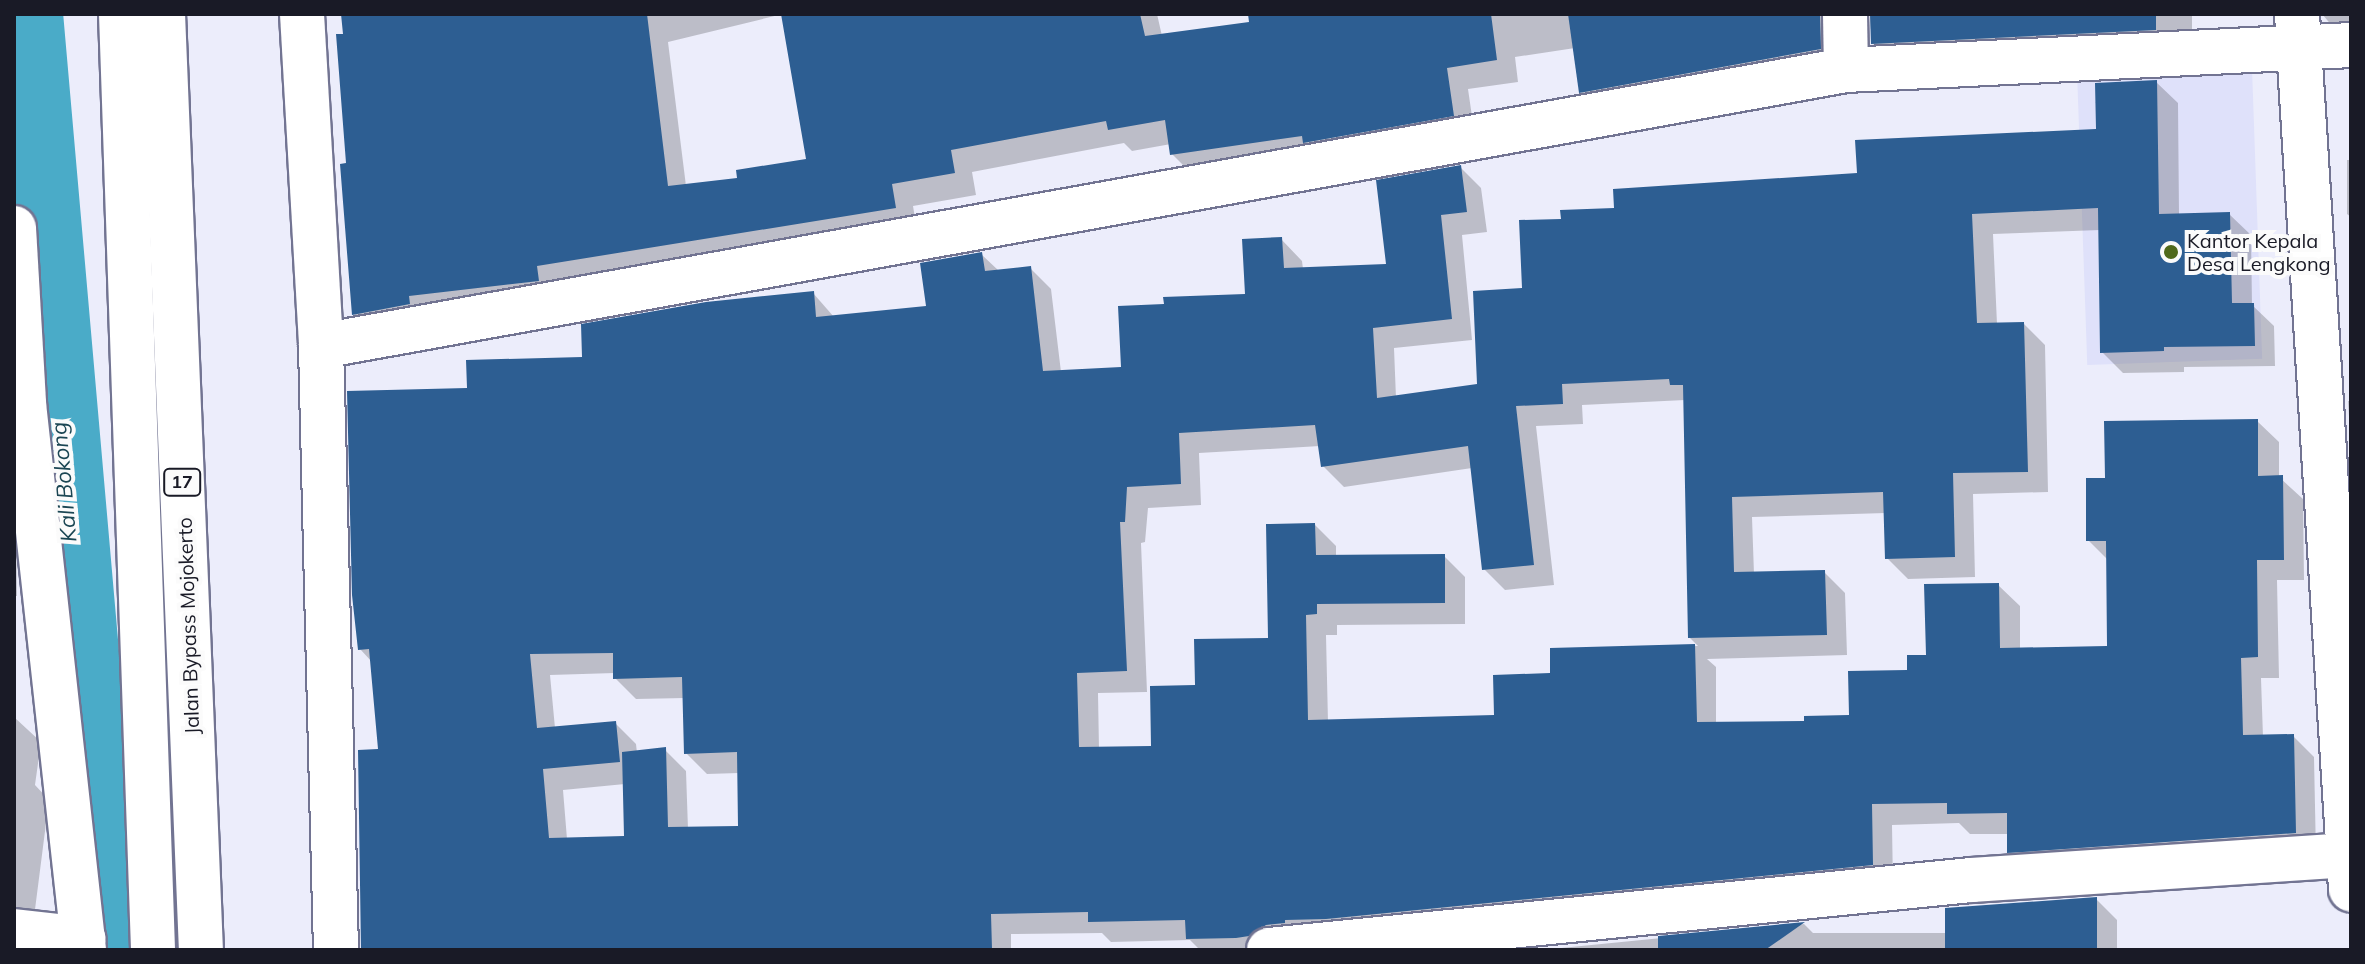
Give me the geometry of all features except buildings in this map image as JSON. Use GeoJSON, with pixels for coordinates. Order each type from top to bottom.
{"type":"FeatureCollection","features":[{"type":"Feature","properties":{"kind":"main road","name":"17"},"geometry":{"type":"LineString","coordinates":[[121,14],[153,950]]}},
{"type":"Feature","properties":{"kind":"main road","name":"Jalan Bypass Mojokerto"},"geometry":{"type":"LineString","coordinates":[[163,14],[201,950]]}},
{"type":"Feature","properties":{"kind":"main road"},"geometry":{"type":"LineString","coordinates":[[302,14],[321,346],[336,950]]}},
{"type":"Feature","properties":{"kind":"main road"},"geometry":{"type":"LineString","coordinates":[[1845,14],[1846,70]]}},
{"type":"Feature","properties":{"kind":"main road"},"geometry":{"type":"LineString","coordinates":[[321,346],[1846,70],[2298,30],[2351,45]]}},
{"type":"Feature","properties":{"kind":"main road"},"geometry":{"type":"LineString","coordinates":[[1269,950],[1971,880],[2350,872],[2298,30]]}},
{"type":"Feature","properties":{"kind":"main road"},"geometry":{"type":"LineString","coordinates":[[14,228],[19,405],[84,944],[14,931]]}},
{"type":"Feature","properties":{"kind":"shaded area","name":"Kantor Kepala Desa Lengkong"},"geometry":{"type":"Polygon","coordinates":[[[2252,68],[2262,359],[2087,365],[2077,74],[2252,68]]]}},
{"type":"Feature","properties":{"kind":"waterway","name":"Kali Bokong"},"geometry":{"type":"LineString","coordinates":[[23,14],[105,950]]}},
{"type":"Feature","properties":{"kind":"place","name":"Kantor Kepala Desa Lengkong"},"geometry":{"type":"Point","coordinates":[2171,252]}}]}
